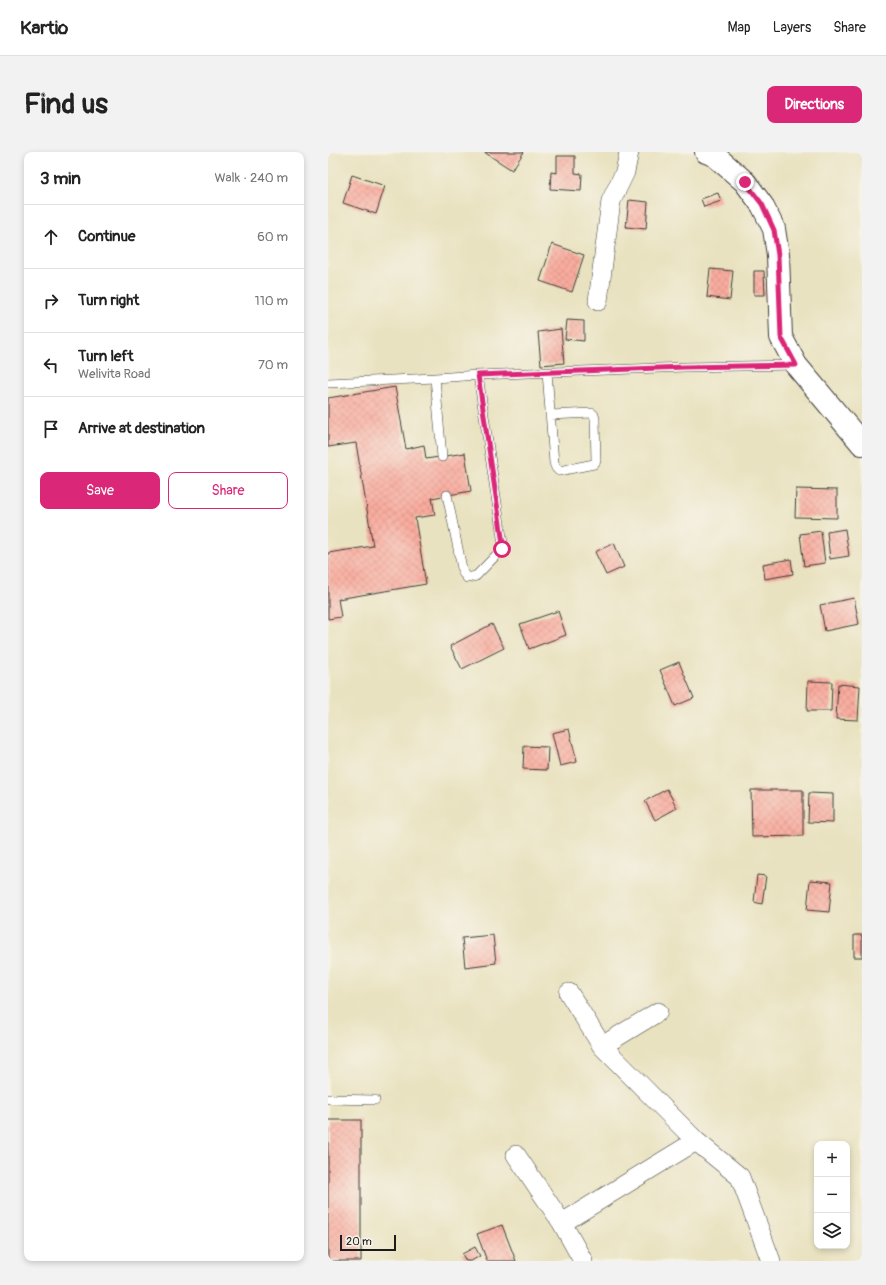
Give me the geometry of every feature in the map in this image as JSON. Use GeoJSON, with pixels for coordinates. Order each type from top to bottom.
{"type":"FeatureCollection","features":[{"type":"Feature","properties":{"kind":"street"},"geometry":{"type":"LineString","coordinates":[[598,301],[611,201],[625,172],[629,152]]}},
{"type":"Feature","properties":{"kind":"street"},"geometry":{"type":"LineString","coordinates":[[706,152],[714,155],[745,182],[762,204],[774,230],[778,255],[781,337],[796,365],[862,444]]}},
{"type":"Feature","properties":{"kind":"street"},"geometry":{"type":"LineString","coordinates":[[569,993],[602,1046],[696,1141],[740,1177],[771,1261]]}},
{"type":"Feature","properties":{"kind":"street"},"geometry":{"type":"LineString","coordinates":[[602,1046],[658,1012]]}},
{"type":"Feature","properties":{"kind":"street"},"geometry":{"type":"LineString","coordinates":[[562,1223],[696,1141]]}},
{"type":"Feature","properties":{"kind":"street"},"geometry":{"type":"LineString","coordinates":[[516,1155],[562,1223],[584,1261]]}},
{"type":"Feature","properties":{"kind":"lane"},"geometry":{"type":"LineString","coordinates":[[328,383],[547,372],[796,365]]}},
{"type":"Feature","properties":{"kind":"lane"},"geometry":{"type":"LineString","coordinates":[[547,372],[550,416],[554,464],[556,468],[559,471],[594,464],[596,461],[596,419],[594,415],[592,413],[550,416]]}},
{"type":"Feature","properties":{"kind":"lane"},"geometry":{"type":"LineString","coordinates":[[447,495],[463,573],[467,578],[476,576],[502,549],[503,544],[478,375]]}},
{"type":"Feature","properties":{"kind":"lane"},"geometry":{"type":"LineString","coordinates":[[435,378],[442,457]]}},
{"type":"Feature","properties":{"kind":"lane"},"geometry":{"type":"LineString","coordinates":[[328,1099],[375,1100]]}},
{"type":"Feature","properties":{"kind":"building"},"geometry":{"type":"Polygon","coordinates":[[[484,152],[524,152],[512,170],[484,152]]]}},
{"type":"Feature","properties":{"kind":"building"},"geometry":{"type":"Polygon","coordinates":[[[557,156],[575,156],[575,173],[582,174],[581,191],[550,189],[551,172],[557,173],[557,156]]]}},
{"type":"Feature","properties":{"kind":"building"},"geometry":{"type":"Polygon","coordinates":[[[352,175],[385,186],[376,214],[343,203],[352,175]]]}},
{"type":"Feature","properties":{"kind":"building"},"geometry":{"type":"Polygon","coordinates":[[[718,193],[721,201],[704,207],[701,199],[718,193]]]}},
{"type":"Feature","properties":{"kind":"building"},"geometry":{"type":"Polygon","coordinates":[[[629,200],[648,202],[646,229],[626,227],[629,200]]]}},
{"type":"Feature","properties":{"kind":"building"},"geometry":{"type":"Polygon","coordinates":[[[552,244],[584,255],[572,292],[540,281],[552,244]]]}},
{"type":"Feature","properties":{"kind":"building"},"geometry":{"type":"Polygon","coordinates":[[[710,269],[733,271],[730,300],[707,297],[710,269]]]}},
{"type":"Feature","properties":{"kind":"building"},"geometry":{"type":"Polygon","coordinates":[[[754,271],[764,271],[765,295],[754,295],[754,271]]]}},
{"type":"Feature","properties":{"kind":"building"},"geometry":{"type":"Polygon","coordinates":[[[567,320],[584,321],[584,341],[565,339],[567,320]]]}},
{"type":"Feature","properties":{"kind":"building"},"geometry":{"type":"Polygon","coordinates":[[[561,329],[564,363],[541,365],[538,332],[561,329]]]}},
{"type":"Feature","properties":{"kind":"building"},"geometry":{"type":"Polygon","coordinates":[[[395,387],[406,449],[424,445],[426,459],[465,453],[471,491],[432,498],[435,515],[415,518],[426,584],[338,599],[341,617],[328,619],[328,553],[373,546],[356,443],[328,447],[328,398],[395,387]]]}},
{"type":"Feature","properties":{"kind":"building"},"geometry":{"type":"Polygon","coordinates":[[[796,489],[837,490],[837,518],[795,517],[796,489]]]}},
{"type":"Feature","properties":{"kind":"building"},"geometry":{"type":"Polygon","coordinates":[[[845,529],[849,556],[830,559],[827,532],[845,529]]]}},
{"type":"Feature","properties":{"kind":"building"},"geometry":{"type":"Polygon","coordinates":[[[821,531],[825,563],[804,566],[800,534],[821,531]]]}},
{"type":"Feature","properties":{"kind":"building"},"geometry":{"type":"Polygon","coordinates":[[[614,543],[624,567],[606,575],[595,552],[614,543]]]}},
{"type":"Feature","properties":{"kind":"building"},"geometry":{"type":"Polygon","coordinates":[[[791,559],[793,574],[765,579],[763,564],[791,559]]]}},
{"type":"Feature","properties":{"kind":"building"},"geometry":{"type":"Polygon","coordinates":[[[854,598],[859,624],[825,631],[820,605],[854,598]]]}},
{"type":"Feature","properties":{"kind":"building"},"geometry":{"type":"Polygon","coordinates":[[[558,611],[566,635],[529,649],[520,624],[558,611]]]}},
{"type":"Feature","properties":{"kind":"building"},"geometry":{"type":"Polygon","coordinates":[[[492,624],[504,648],[462,669],[450,646],[492,624]]]}},
{"type":"Feature","properties":{"kind":"building"},"geometry":{"type":"Polygon","coordinates":[[[679,662],[694,698],[675,706],[660,670],[679,662]]]}},
{"type":"Feature","properties":{"kind":"building"},"geometry":{"type":"Polygon","coordinates":[[[808,681],[832,682],[831,711],[807,711],[808,681]]]}},
{"type":"Feature","properties":{"kind":"building"},"geometry":{"type":"Polygon","coordinates":[[[838,684],[860,686],[858,720],[836,719],[838,684]]]}},
{"type":"Feature","properties":{"kind":"building"},"geometry":{"type":"Polygon","coordinates":[[[569,729],[577,762],[560,766],[552,733],[569,729]]]}},
{"type":"Feature","properties":{"kind":"building"},"geometry":{"type":"Polygon","coordinates":[[[524,746],[548,747],[547,770],[523,769],[524,746]]]}},
{"type":"Feature","properties":{"kind":"building"},"geometry":{"type":"Polygon","coordinates":[[[667,789],[677,808],[655,820],[645,801],[667,789]]]}},
{"type":"Feature","properties":{"kind":"building"},"geometry":{"type":"Polygon","coordinates":[[[751,790],[803,790],[803,836],[752,837],[751,790]]]}},
{"type":"Feature","properties":{"kind":"building"},"geometry":{"type":"Polygon","coordinates":[[[809,793],[833,794],[833,823],[808,822],[809,793]]]}},
{"type":"Feature","properties":{"kind":"building"},"geometry":{"type":"Polygon","coordinates":[[[757,875],[766,876],[762,904],[754,902],[757,875]]]}},
{"type":"Feature","properties":{"kind":"building"},"geometry":{"type":"Polygon","coordinates":[[[810,880],[832,882],[829,912],[807,910],[810,880]]]}},
{"type":"Feature","properties":{"kind":"building"},"geometry":{"type":"Polygon","coordinates":[[[493,935],[496,963],[465,967],[462,938],[493,935]]]}},
{"type":"Feature","properties":{"kind":"building"},"geometry":{"type":"Polygon","coordinates":[[[854,935],[862,935],[862,957],[854,957],[854,935]]]}},
{"type":"Feature","properties":{"kind":"building"},"geometry":{"type":"Polygon","coordinates":[[[328,1120],[361,1120],[361,1261],[328,1261],[328,1120]]]}},
{"type":"Feature","properties":{"kind":"building"},"geometry":{"type":"Polygon","coordinates":[[[502,1225],[516,1261],[487,1261],[477,1234],[502,1225]]]}},
{"type":"Feature","properties":{"kind":"building"},"geometry":{"type":"Polygon","coordinates":[[[475,1247],[480,1256],[471,1261],[466,1261],[462,1254],[475,1247]]]}},
{"type":"Feature","properties":{"kind":"route"},"geometry":{"type":"LineString","coordinates":[[502,549],[503,544],[478,375],[685,367],[796,365],[781,337],[778,255],[774,230],[762,204],[745,182]]}}]}
